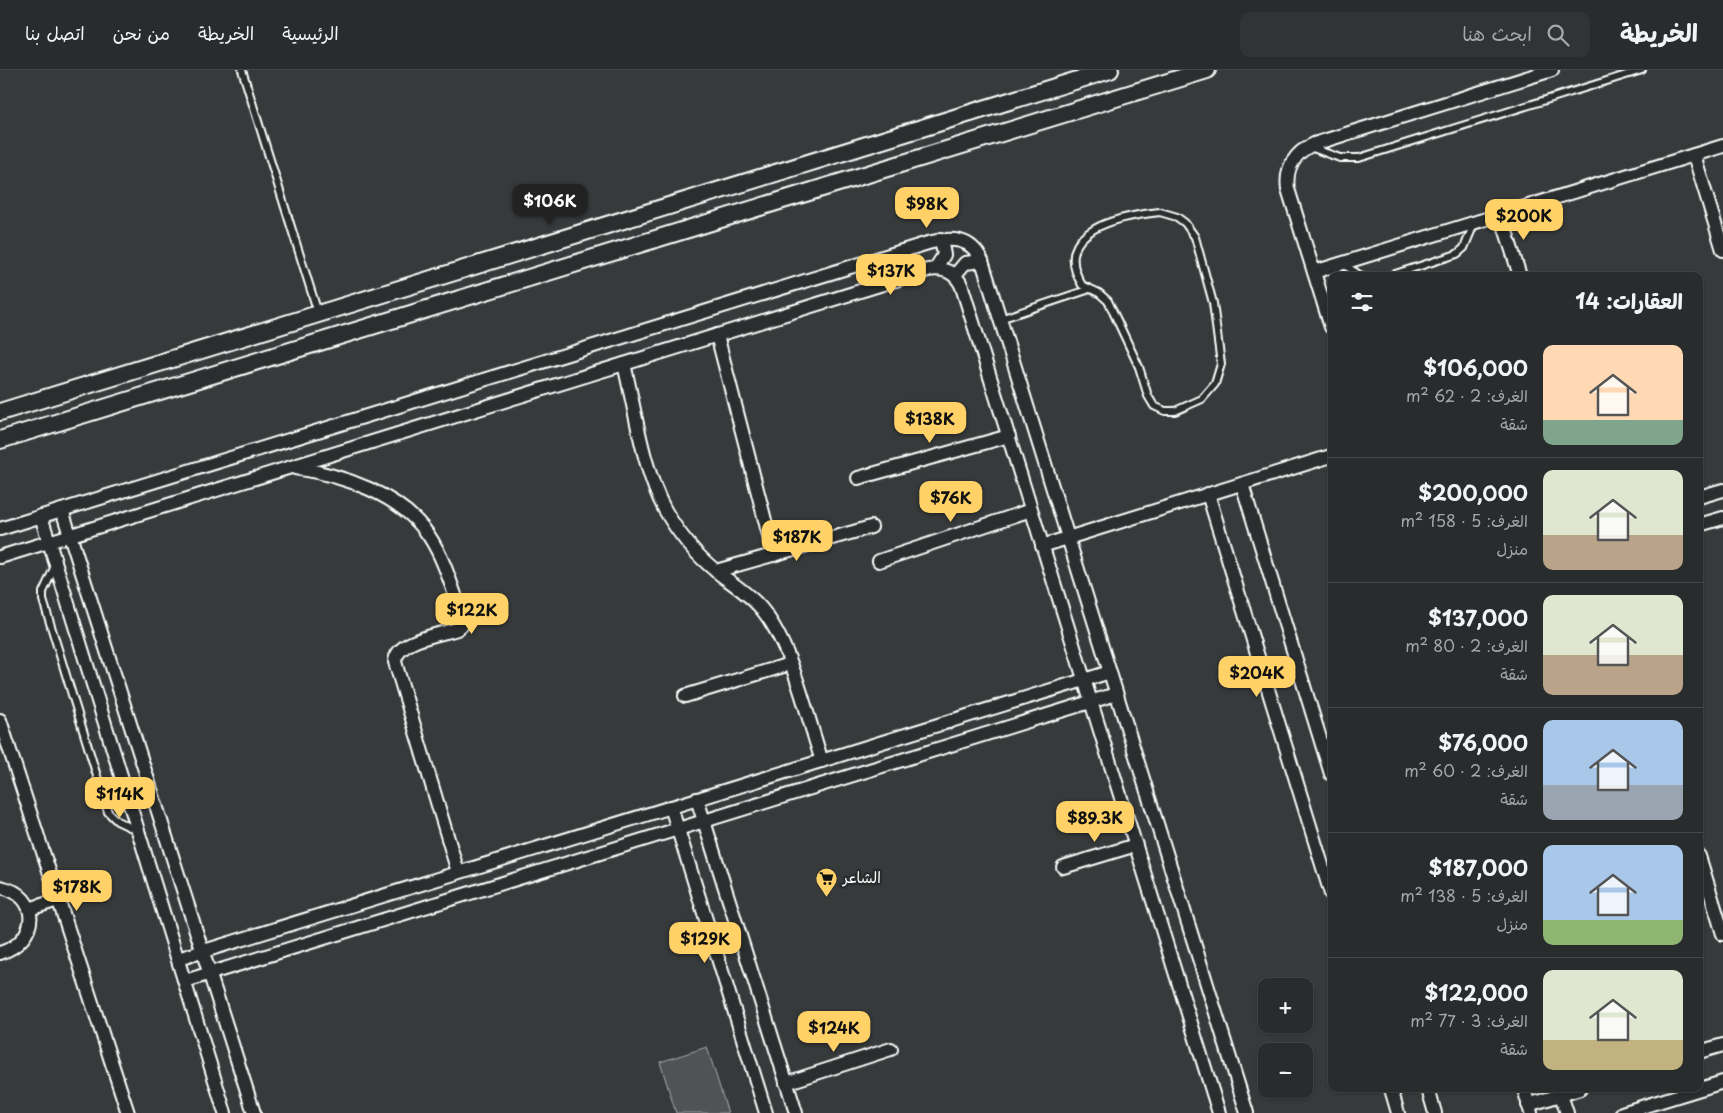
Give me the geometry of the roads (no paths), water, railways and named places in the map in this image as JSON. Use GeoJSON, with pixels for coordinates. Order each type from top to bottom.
{"type":"FeatureCollection","features":[{"type":"Feature","properties":{"kind":"street"},"geometry":{"type":"LineString","coordinates":[[0,412],[1110,70]]}},
{"type":"Feature","properties":{"kind":"street"},"geometry":{"type":"LineString","coordinates":[[0,440],[1207,70]]}},
{"type":"Feature","properties":{"kind":"street"},"geometry":{"type":"LineString","coordinates":[[1328,317],[1287,181],[1292,160],[1309,146],[1552,70]]}},
{"type":"Feature","properties":{"kind":"street"},"geometry":{"type":"LineString","coordinates":[[1314,272],[1722,147]]}},
{"type":"Feature","properties":{"kind":"street"},"geometry":{"type":"LineString","coordinates":[[1694,155],[1723,250]]}},
{"type":"Feature","properties":{"kind":"street"},"geometry":{"type":"LineString","coordinates":[[1501,215],[1519,272]]}},
{"type":"Feature","properties":{"kind":"street"},"geometry":{"type":"LineString","coordinates":[[0,529],[941,239],[950,238],[968,243],[982,261],[1247,1113]]}},
{"type":"Feature","properties":{"kind":"street"},"geometry":{"type":"LineString","coordinates":[[935,269],[944,255],[941,239]]}},
{"type":"Feature","properties":{"kind":"street"},"geometry":{"type":"LineString","coordinates":[[955,275],[966,263],[982,261]]}},
{"type":"Feature","properties":{"kind":"street"},"geometry":{"type":"LineString","coordinates":[[0,557],[935,269],[949,271],[955,275],[962,287],[1219,1113]]}},
{"type":"Feature","properties":{"kind":"street"},"geometry":{"type":"LineString","coordinates":[[717,335],[774,555]]}},
{"type":"Feature","properties":{"kind":"street"},"geometry":{"type":"LineString","coordinates":[[624,364],[648,464],[658,494],[675,526],[687,542],[716,571],[760,607],[778,633],[822,761]]}},
{"type":"Feature","properties":{"kind":"street"},"geometry":{"type":"LineString","coordinates":[[858,478],[1008,436]]}},
{"type":"Feature","properties":{"kind":"street"},"geometry":{"type":"LineString","coordinates":[[1042,546],[1328,459]]}},
{"type":"Feature","properties":{"kind":"street"},"geometry":{"type":"LineString","coordinates":[[289,468],[337,477],[382,496],[414,518],[429,537],[441,559],[463,618],[463,624],[457,629],[405,645],[397,652],[395,662],[458,872]]}},
{"type":"Feature","properties":{"kind":"street"},"geometry":{"type":"LineString","coordinates":[[1242,484],[1328,764]]}},
{"type":"Feature","properties":{"kind":"street"},"geometry":{"type":"LineString","coordinates":[[1703,496],[1723,490]]}},
{"type":"Feature","properties":{"kind":"street"},"geometry":{"type":"LineString","coordinates":[[1208,494],[1328,884]]}},
{"type":"Feature","properties":{"kind":"street"},"geometry":{"type":"LineString","coordinates":[[62,510],[254,1113]]}},
{"type":"Feature","properties":{"kind":"street"},"geometry":{"type":"LineString","coordinates":[[880,561],[1031,510]]}},
{"type":"Feature","properties":{"kind":"street"},"geometry":{"type":"LineString","coordinates":[[41,516],[225,1113]]}},
{"type":"Feature","properties":{"kind":"street"},"geometry":{"type":"LineString","coordinates":[[1703,524],[1723,518]]}},
{"type":"Feature","properties":{"kind":"street"},"geometry":{"type":"LineString","coordinates":[[716,571],[870,527]]}},
{"type":"Feature","properties":{"kind":"street"},"geometry":{"type":"LineString","coordinates":[[685,696],[790,664]]}},
{"type":"Feature","properties":{"kind":"street"},"geometry":{"type":"LineString","coordinates":[[178,958],[1110,672]]}},
{"type":"Feature","properties":{"kind":"street"},"geometry":{"type":"LineString","coordinates":[[185,982],[1116,694]]}},
{"type":"Feature","properties":{"kind":"street"},"geometry":{"type":"LineString","coordinates":[[0,720],[128,1113]]}},
{"type":"Feature","properties":{"kind":"street"},"geometry":{"type":"LineString","coordinates":[[697,799],[796,1113]]}},
{"type":"Feature","properties":{"kind":"street"},"geometry":{"type":"LineString","coordinates":[[670,807],[766,1113]]}},
{"type":"Feature","properties":{"kind":"street"},"geometry":{"type":"LineString","coordinates":[[1063,867],[1136,846]]}},
{"type":"Feature","properties":{"kind":"street"},"geometry":{"type":"LineString","coordinates":[[0,887],[18,894],[29,909],[30,918],[26,935],[14,948],[0,953]]}},
{"type":"Feature","properties":{"kind":"street"},"geometry":{"type":"LineString","coordinates":[[1704,895],[1723,934]]}},
{"type":"Feature","properties":{"kind":"street"},"geometry":{"type":"LineString","coordinates":[[29,909],[58,900]]}},
{"type":"Feature","properties":{"kind":"street"},"geometry":{"type":"LineString","coordinates":[[786,1083],[891,1049]]}},
{"type":"Feature","properties":{"kind":"street"},"geometry":{"type":"LineString","coordinates":[[1703,1051],[1722,1049]]}},
{"type":"Feature","properties":{"kind":"street"},"geometry":{"type":"LineString","coordinates":[[1703,1088],[1723,1082]]}},
{"type":"Feature","properties":{"kind":"street"},"geometry":{"type":"LineString","coordinates":[[1392,1092],[1398,1113]]}},
{"type":"Feature","properties":{"kind":"street"},"geometry":{"type":"LineString","coordinates":[[1429,1092],[1435,1113]]}},
{"type":"Feature","properties":{"kind":"street"},"geometry":{"type":"LineString","coordinates":[[1525,1092],[1530,1109],[1570,1092]]}},
{"type":"Feature","properties":{"kind":"street"},"geometry":{"type":"LineString","coordinates":[[1622,1113],[1690,1092]]}},
{"type":"Feature","properties":{"kind":"street"},"geometry":{"type":"LineString","coordinates":[[1560,1095],[1566,1113]]}},
{"type":"Feature","properties":{"kind":"lane"},"geometry":{"type":"LineString","coordinates":[[242,70],[318,314]]}},
{"type":"Feature","properties":{"kind":"lane"},"geometry":{"type":"LineString","coordinates":[[1309,146],[1340,158],[1359,158],[1642,70]]}},
{"type":"Feature","properties":{"kind":"lane"},"geometry":{"type":"LineString","coordinates":[[1000,319],[1087,290],[1098,293],[1108,301],[1139,367],[1148,396],[1154,406],[1165,411],[1184,409],[1202,400],[1209,393],[1219,376],[1221,364],[1220,341],[1199,248],[1195,237],[1185,223],[1169,214],[1160,212],[1117,220],[1092,229],[1077,247],[1074,263],[1078,278],[1087,290]]}},
{"type":"Feature","properties":{"kind":"lane"},"geometry":{"type":"LineString","coordinates":[[1401,272],[1457,254],[1464,248],[1475,223]]}},
{"type":"Feature","properties":{"kind":"lane"},"geometry":{"type":"LineString","coordinates":[[1342,264],[1355,272]]}},
{"type":"Feature","properties":{"kind":"lane"},"geometry":{"type":"LineString","coordinates":[[55,562],[52,576],[43,592],[43,600],[108,812],[117,821],[139,832]]}},
{"type":"Feature","properties":{"kind":"place","name":"الشاعر"},"geometry":{"type":"Point","coordinates":[827,897]}}]}
